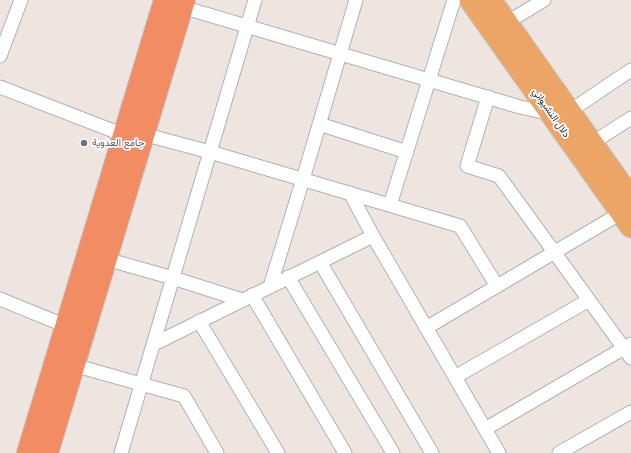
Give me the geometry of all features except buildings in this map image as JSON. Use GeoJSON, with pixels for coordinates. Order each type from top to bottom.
{"type":"FeatureCollection","features":[{"type":"Feature","properties":{"kind":"highway"},"geometry":{"type":"LineString","coordinates":[[28,453],[66,326],[134,134],[177,2]]}},
{"type":"Feature","properties":{"kind":"highway"},"geometry":{"type":"LineString","coordinates":[[47,453],[106,259],[134,134]]}},
{"type":"Feature","properties":{"kind":"main road","name":"دلال النشيواتي"},"geometry":{"type":"LineString","coordinates":[[470,0],[561,113],[592,143],[628,212]]}},
{"type":"Feature","properties":{"kind":"main road","name":"دلال النشيواتي"},"geometry":{"type":"LineString","coordinates":[[491,0],[561,113],[628,212]]}},
{"type":"Feature","properties":{"kind":"street"},"geometry":{"type":"LineString","coordinates":[[0,56],[21,0]]}},
{"type":"Feature","properties":{"kind":"street"},"geometry":{"type":"LineString","coordinates":[[121,453],[256,0]]}},
{"type":"Feature","properties":{"kind":"street"},"geometry":{"type":"LineString","coordinates":[[270,287],[356,0]]}},
{"type":"Feature","properties":{"kind":"street"},"geometry":{"type":"LineString","coordinates":[[390,206],[454,0]]}},
{"type":"Feature","properties":{"kind":"street"},"geometry":{"type":"LineString","coordinates":[[506,23],[544,0]]}},
{"type":"Feature","properties":{"kind":"street"},"geometry":{"type":"LineString","coordinates":[[177,2],[247,26],[520,107],[561,113],[631,70]]}},
{"type":"Feature","properties":{"kind":"street"},"geometry":{"type":"LineString","coordinates":[[0,87],[134,134],[210,152],[460,226],[497,286]]}},
{"type":"Feature","properties":{"kind":"street"},"geometry":{"type":"LineString","coordinates":[[485,429],[629,350],[589,300],[499,176],[467,166],[488,97]]}},
{"type":"Feature","properties":{"kind":"street"},"geometry":{"type":"LineString","coordinates":[[592,143],[631,118]]}},
{"type":"Feature","properties":{"kind":"street"},"geometry":{"type":"LineString","coordinates":[[319,124],[407,152]]}},
{"type":"Feature","properties":{"kind":"street"},"geometry":{"type":"LineString","coordinates":[[350,193],[373,236],[499,453]]}},
{"type":"Feature","properties":{"kind":"street"},"geometry":{"type":"LineString","coordinates":[[426,328],[555,252],[628,212]]}},
{"type":"Feature","properties":{"kind":"street"},"geometry":{"type":"LineString","coordinates":[[154,344],[373,236]]}},
{"type":"Feature","properties":{"kind":"street"},"geometry":{"type":"LineString","coordinates":[[106,259],[247,298],[345,453]]}},
{"type":"Feature","properties":{"kind":"street"},"geometry":{"type":"LineString","coordinates":[[320,262],[432,453]]}},
{"type":"Feature","properties":{"kind":"street"},"geometry":{"type":"LineString","coordinates":[[288,278],[393,453]]}},
{"type":"Feature","properties":{"kind":"street"},"geometry":{"type":"LineString","coordinates":[[0,299],[66,326]]}},
{"type":"Feature","properties":{"kind":"street"},"geometry":{"type":"LineString","coordinates":[[455,377],[589,300]]}},
{"type":"Feature","properties":{"kind":"street"},"geometry":{"type":"LineString","coordinates":[[199,321],[278,453]]}},
{"type":"Feature","properties":{"kind":"street"},"geometry":{"type":"LineString","coordinates":[[73,365],[184,396],[217,453]]}},
{"type":"Feature","properties":{"kind":"street"},"geometry":{"type":"LineString","coordinates":[[560,453],[631,412]]}},
{"type":"Feature","properties":{"kind":"place","name":"جامع العدوية"},"geometry":{"type":"Point","coordinates":[84,143]}}]}
